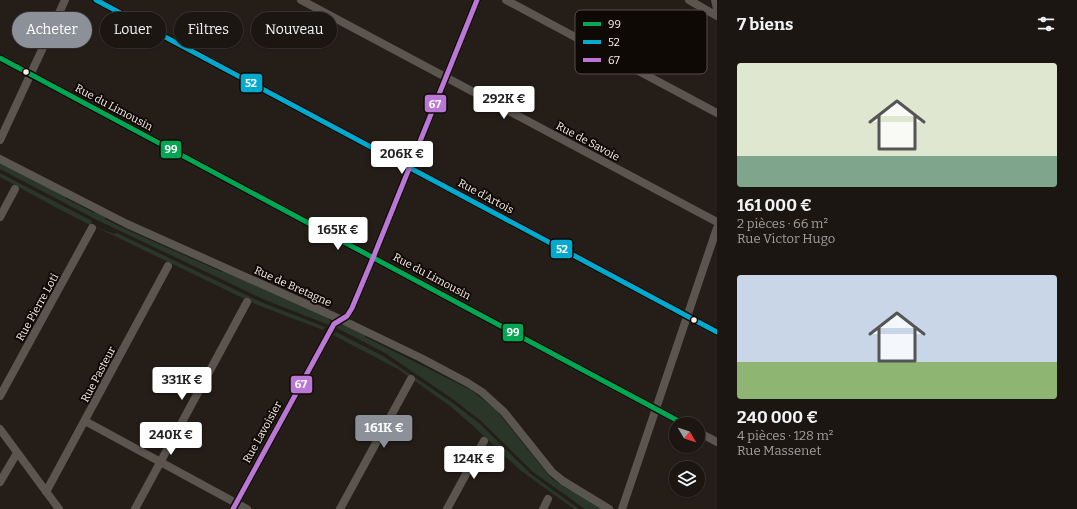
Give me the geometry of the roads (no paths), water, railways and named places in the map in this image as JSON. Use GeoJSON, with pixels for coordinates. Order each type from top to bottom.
{"type":"FeatureCollection","features":[{"type":"Feature","properties":{"kind":"street"},"geometry":{"type":"LineString","coordinates":[[0,140],[65,0]]}},
{"type":"Feature","properties":{"kind":"street","name":"Rue d'Artois"},"geometry":{"type":"LineString","coordinates":[[96,0],[717,332]]}},
{"type":"Feature","properties":{"kind":"street","name":"Rue de Savoie"},"geometry":{"type":"LineString","coordinates":[[301,0],[717,222]]}},
{"type":"Feature","properties":{"kind":"street","name":"Rue Lavoisier"},"geometry":{"type":"LineString","coordinates":[[234,506],[334,324],[347,316],[352,308],[477,0]]}},
{"type":"Feature","properties":{"kind":"street"},"geometry":{"type":"LineString","coordinates":[[506,0],[575,37]]}},
{"type":"Feature","properties":{"kind":"street"},"geometry":{"type":"LineString","coordinates":[[689,0],[706,10]]}},
{"type":"Feature","properties":{"kind":"street"},"geometry":{"type":"LineString","coordinates":[[715,0],[717,9]]}},
{"type":"Feature","properties":{"kind":"street"},"geometry":{"type":"LineString","coordinates":[[707,10],[717,16]]}},
{"type":"Feature","properties":{"kind":"street","name":"Rue du Limousin"},"geometry":{"type":"LineString","coordinates":[[0,58],[671,417]]}},
{"type":"Feature","properties":{"kind":"street"},"geometry":{"type":"LineString","coordinates":[[644,74],[717,113]]}},
{"type":"Feature","properties":{"kind":"street","name":"Rue de Bretagne"},"geometry":{"type":"LineString","coordinates":[[0,159],[127,224],[342,320],[421,358],[475,387],[504,412],[552,472],[563,481],[609,509]]}},
{"type":"Feature","properties":{"kind":"street"},"geometry":{"type":"LineString","coordinates":[[0,217],[15,189]]}},
{"type":"Feature","properties":{"kind":"street","name":"Rue Pierre Loti"},"geometry":{"type":"LineString","coordinates":[[0,396],[92,228]]}},
{"type":"Feature","properties":{"kind":"street"},"geometry":{"type":"LineString","coordinates":[[622,509],[717,228]]}},
{"type":"Feature","properties":{"kind":"street","name":"Rue Pasteur"},"geometry":{"type":"LineString","coordinates":[[46,492],[168,266]]}},
{"type":"Feature","properties":{"kind":"street"},"geometry":{"type":"LineString","coordinates":[[134,509],[247,302]]}},
{"type":"Feature","properties":{"kind":"street"},"geometry":{"type":"LineString","coordinates":[[340,509],[411,379]]}},
{"type":"Feature","properties":{"kind":"street"},"geometry":{"type":"LineString","coordinates":[[85,421],[161,462],[234,506],[247,509]]}},
{"type":"Feature","properties":{"kind":"street"},"geometry":{"type":"LineString","coordinates":[[0,429],[59,509]]}},
{"type":"Feature","properties":{"kind":"street"},"geometry":{"type":"LineString","coordinates":[[705,436],[717,442]]}},
{"type":"Feature","properties":{"kind":"street"},"geometry":{"type":"LineString","coordinates":[[446,509],[484,441]]}},
{"type":"Feature","properties":{"kind":"street"},"geometry":{"type":"LineString","coordinates":[[0,482],[17,453]]}},
{"type":"Feature","properties":{"kind":"street"},"geometry":{"type":"LineString","coordinates":[[543,509],[548,500]]}}]}
